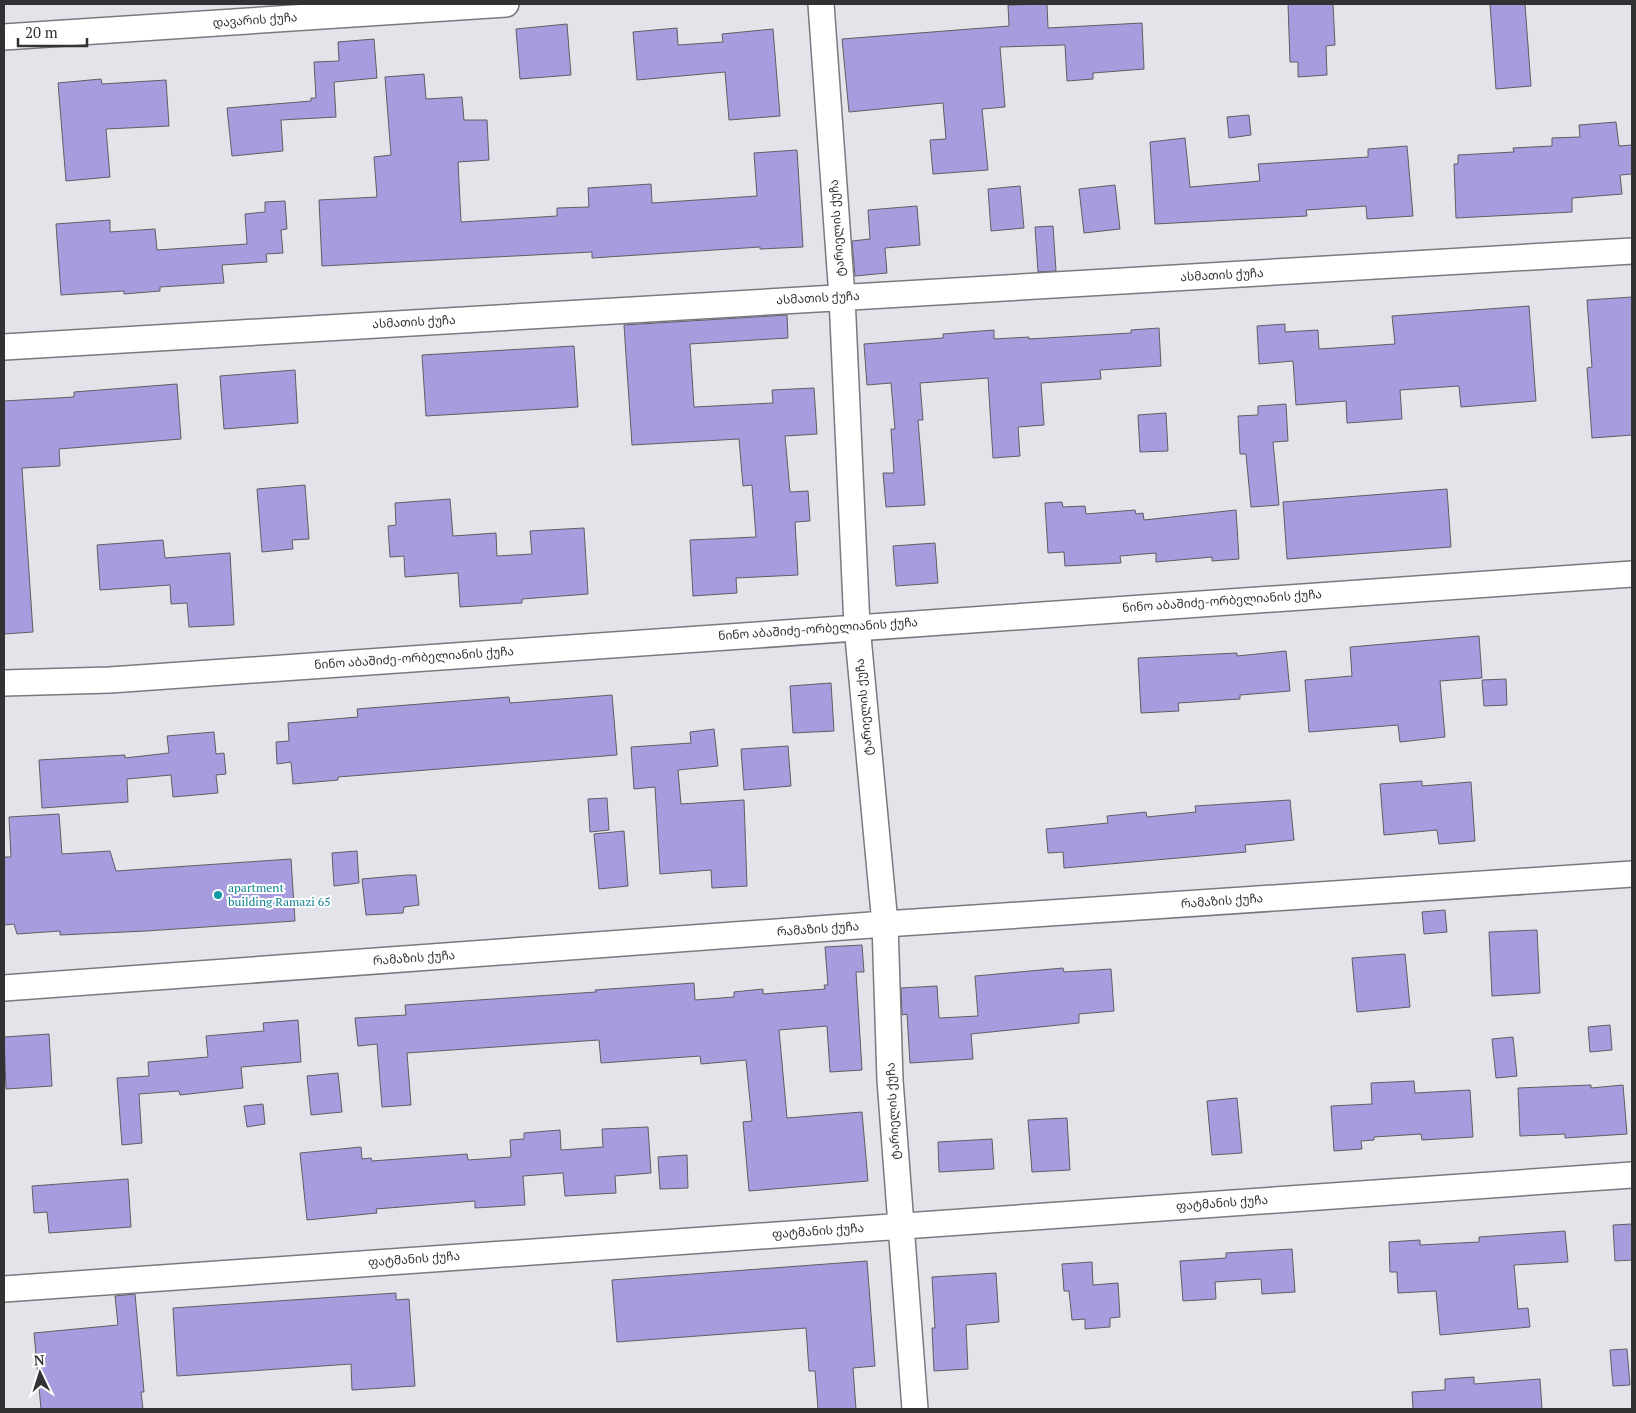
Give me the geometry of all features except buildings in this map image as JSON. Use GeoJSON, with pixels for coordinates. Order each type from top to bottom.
{"type":"FeatureCollection","features":[{"type":"Feature","properties":{"kind":"street","name":"დავარის ქუჩა"},"geometry":{"type":"LineString","coordinates":[[4,37],[506,4]]}},
{"type":"Feature","properties":{"kind":"street","name":"ტარიელის ქუჩა"},"geometry":{"type":"LineString","coordinates":[[821,4],[842,296],[857,626],[885,924],[890,1080],[915,1409]]}},
{"type":"Feature","properties":{"kind":"street","name":"ასმათის ქუჩა"},"geometry":{"type":"LineString","coordinates":[[4,347],[842,296],[1632,251]]}},
{"type":"Feature","properties":{"kind":"street","name":"ნინო აბაშიძე-ორბელიანის ქუჩა"},"geometry":{"type":"LineString","coordinates":[[4,683],[110,680],[857,626],[1632,574]]}},
{"type":"Feature","properties":{"kind":"street","name":"რამაზის ქუჩა"},"geometry":{"type":"LineString","coordinates":[[4,988],[885,924],[1632,874]]}},
{"type":"Feature","properties":{"kind":"street","name":"ფატმანის ქუჩა"},"geometry":{"type":"LineString","coordinates":[[4,1288],[1632,1175]]}},
{"type":"Feature","properties":{"kind":"place","name":"apartment building Ramazi 65"},"geometry":{"type":"Point","coordinates":[218,895]}}]}
